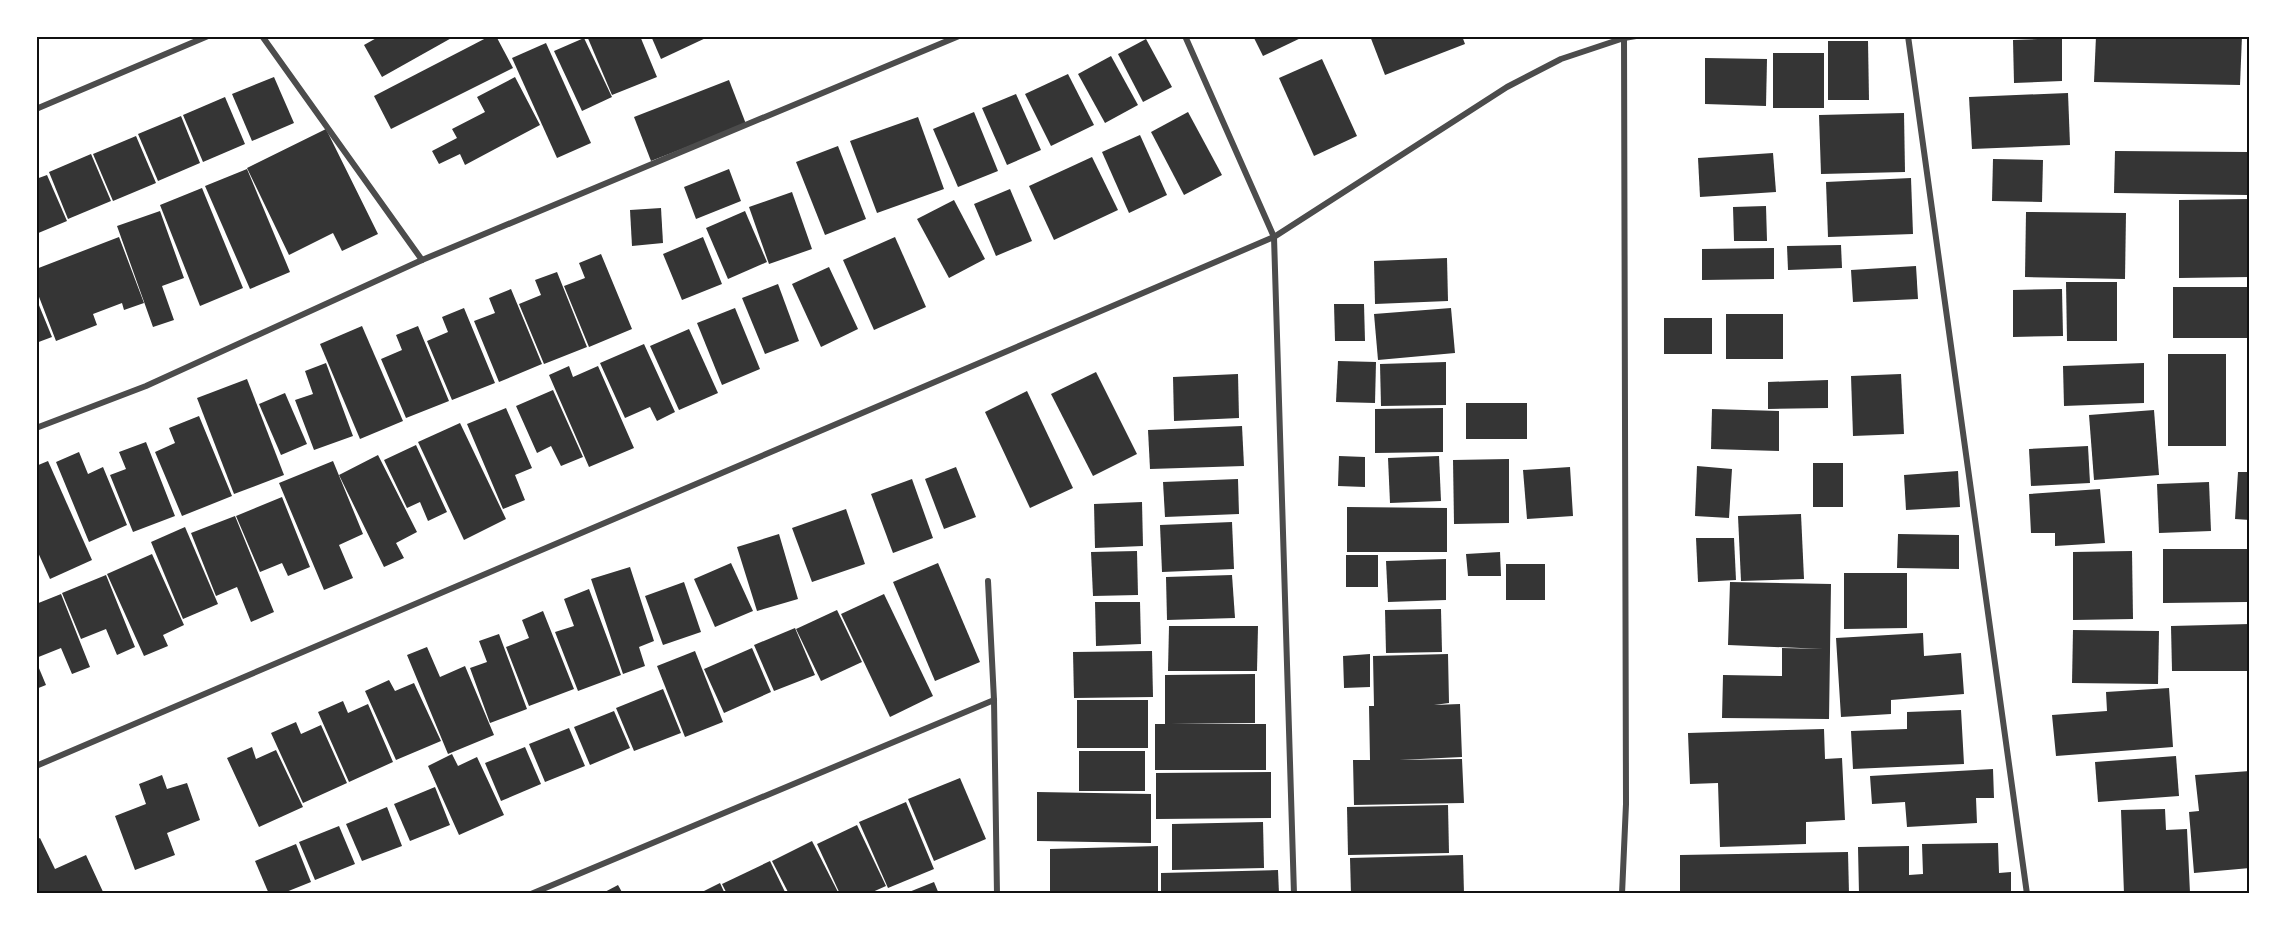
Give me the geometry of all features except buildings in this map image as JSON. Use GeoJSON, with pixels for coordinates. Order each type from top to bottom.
{"type":"FeatureCollection","features":[{"type":"Feature","properties":{"kind":"street"},"geometry":{"type":"LineString","coordinates":[[36,109],[208,36]]}},
{"type":"Feature","properties":{"kind":"street"},"geometry":{"type":"LineString","coordinates":[[262,36],[422,260]]}},
{"type":"Feature","properties":{"kind":"street"},"geometry":{"type":"LineString","coordinates":[[36,428],[146,386],[422,260],[959,36]]}},
{"type":"Feature","properties":{"kind":"street"},"geometry":{"type":"LineString","coordinates":[[1185,36],[1274,237],[1294,894]]}},
{"type":"Feature","properties":{"kind":"street"},"geometry":{"type":"LineString","coordinates":[[36,766],[1274,237],[1507,87],[1561,59],[1624,37],[1636,36]]}},
{"type":"Feature","properties":{"kind":"street"},"geometry":{"type":"LineString","coordinates":[[1908,36],[2027,894]]}},
{"type":"Feature","properties":{"kind":"street"},"geometry":{"type":"LineString","coordinates":[[1622,894],[1626,804],[1624,37]]}},
{"type":"Feature","properties":{"kind":"street"},"geometry":{"type":"LineString","coordinates":[[988,581],[994,700],[997,894]]}},
{"type":"Feature","properties":{"kind":"street"},"geometry":{"type":"LineString","coordinates":[[531,894],[994,700]]}}]}
